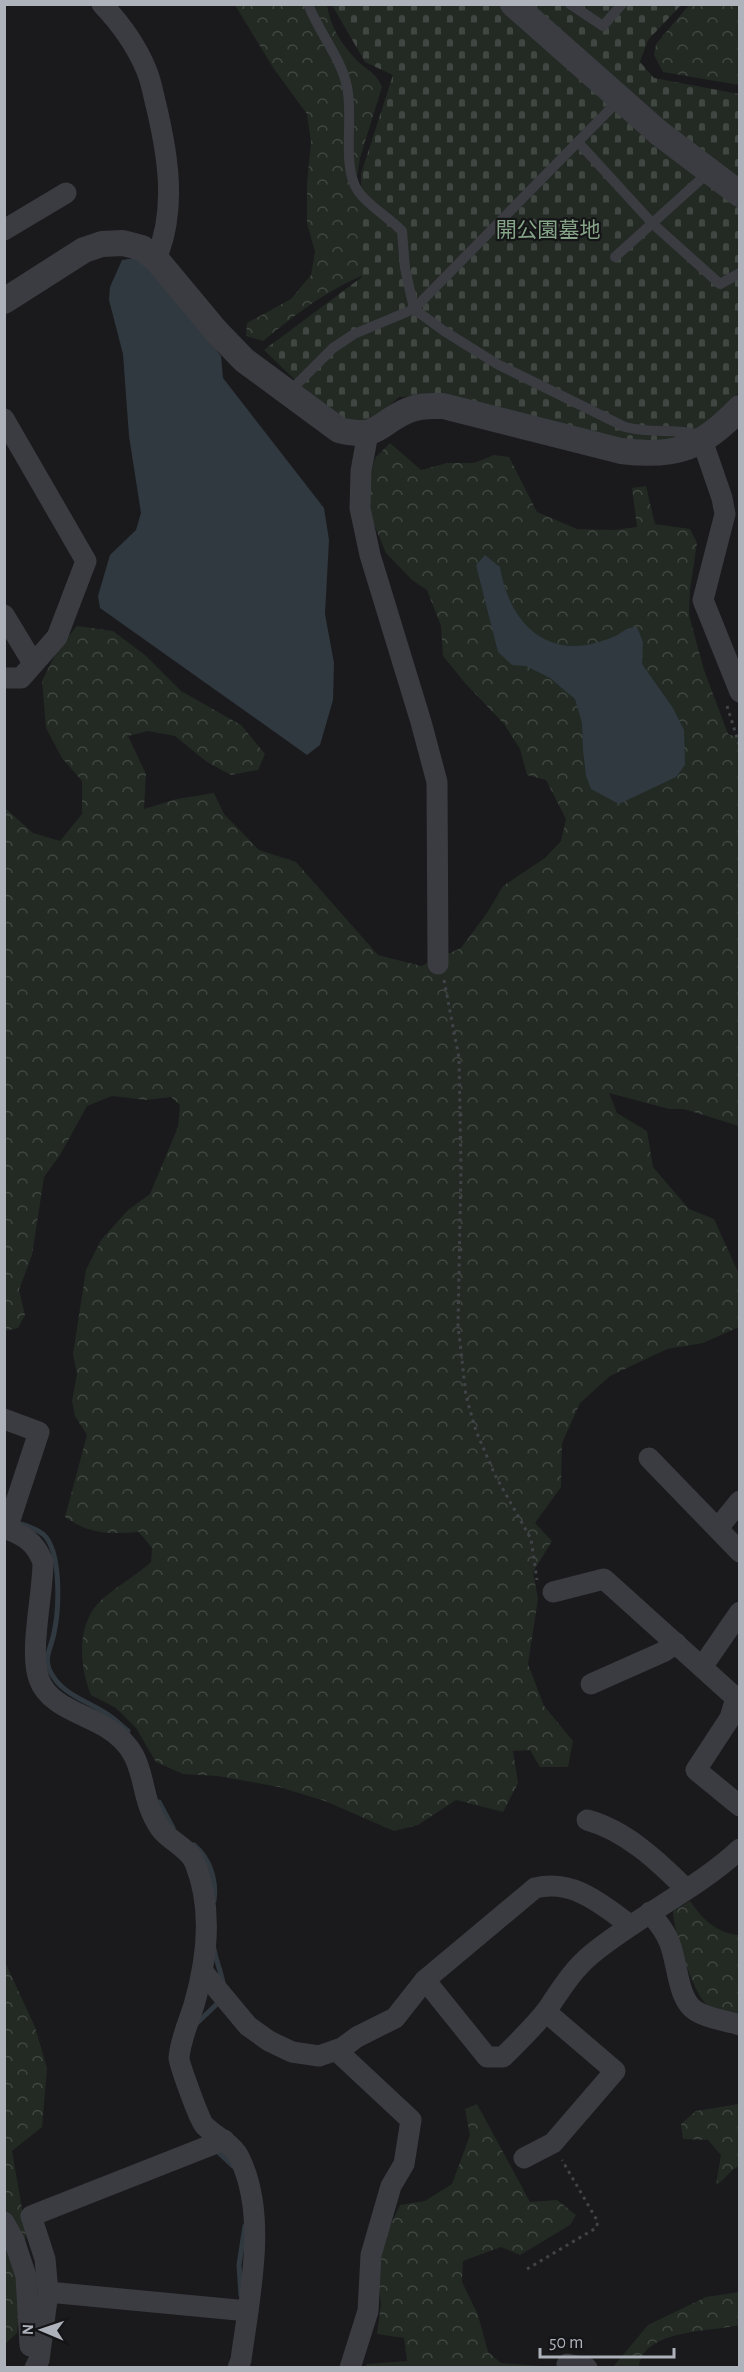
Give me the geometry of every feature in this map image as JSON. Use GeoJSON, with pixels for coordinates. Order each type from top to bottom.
{"type":"FeatureCollection","features":[{"type":"Feature","properties":{"kind":"street"},"geometry":{"type":"LineString","coordinates":[[102,4],[120,23],[146,69],[165,144],[169,178],[165,238],[156,259]]}},
{"type":"Feature","properties":{"kind":"street"},"geometry":{"type":"LineString","coordinates":[[513,4],[659,133],[740,194]]}},
{"type":"Feature","properties":{"kind":"street"},"geometry":{"type":"LineString","coordinates":[[7,224],[66,193]]}},
{"type":"Feature","properties":{"kind":"street"},"geometry":{"type":"LineString","coordinates":[[4,301],[84,250],[102,244],[123,243],[142,248],[156,259],[216,331],[244,360],[339,430],[357,434],[368,433],[420,406],[443,406],[621,451],[643,454],[667,453],[684,449],[702,440],[720,428],[740,408]]}},
{"type":"Feature","properties":{"kind":"street"},"geometry":{"type":"LineString","coordinates":[[4,419],[86,561],[57,637],[21,678],[4,678]]}},
{"type":"Feature","properties":{"kind":"street"},"geometry":{"type":"LineString","coordinates":[[368,433],[361,471],[360,508],[370,555],[437,782],[438,964]]}},
{"type":"Feature","properties":{"kind":"street"},"geometry":{"type":"LineString","coordinates":[[702,440],[723,498],[725,514],[703,600],[740,692]]}},
{"type":"Feature","properties":{"kind":"street"},"geometry":{"type":"LineString","coordinates":[[4,615],[33,663]]}},
{"type":"Feature","properties":{"kind":"street"},"geometry":{"type":"LineString","coordinates":[[4,1419],[39,1432],[6,1528],[27,1537],[38,1549],[43,1562],[34,1663],[40,1682],[47,1694],[108,1728],[130,1746],[137,1758],[153,1816],[162,1831],[194,1860],[205,1889],[203,1972],[179,2059],[202,2124],[224,2140],[239,2156],[254,2202],[255,2228],[248,2311],[238,2367]]}},
{"type":"Feature","properties":{"kind":"street"},"geometry":{"type":"LineString","coordinates":[[649,1458],[740,1552]]}},
{"type":"Feature","properties":{"kind":"street"},"geometry":{"type":"LineString","coordinates":[[718,1528],[740,1501]]}},
{"type":"Feature","properties":{"kind":"street"},"geometry":{"type":"LineString","coordinates":[[552,1592],[604,1579],[738,1697],[730,1718],[696,1770],[740,1806]]}},
{"type":"Feature","properties":{"kind":"street"},"geometry":{"type":"LineString","coordinates":[[702,1667],[740,1612]]}},
{"type":"Feature","properties":{"kind":"street"},"geometry":{"type":"LineString","coordinates":[[591,1684],[663,1652],[676,1643]]}},
{"type":"Feature","properties":{"kind":"street"},"geometry":{"type":"LineString","coordinates":[[587,1820],[606,1825],[627,1838],[686,1889]]}},
{"type":"Feature","properties":{"kind":"street"},"geometry":{"type":"LineString","coordinates":[[425,1980],[488,2057],[503,2058],[546,2012],[568,1978],[591,1954],[630,1925],[722,1865],[740,1849]]}},
{"type":"Feature","properties":{"kind":"street"},"geometry":{"type":"LineString","coordinates":[[203,1972],[248,2026],[269,2041],[292,2052],[319,2056],[336,2050],[395,2018],[425,1980],[535,1888],[552,1884],[577,1890],[630,1925]]}},
{"type":"Feature","properties":{"kind":"street"},"geometry":{"type":"LineString","coordinates":[[650,1912],[669,1939],[680,1983],[693,2010],[740,2025]]}},
{"type":"Feature","properties":{"kind":"street"},"geometry":{"type":"LineString","coordinates":[[524,2158],[553,2143],[615,2071],[546,2012]]}},
{"type":"Feature","properties":{"kind":"street"},"geometry":{"type":"LineString","coordinates":[[336,2050],[411,2120],[404,2164],[392,2186],[371,2255],[368,2311],[350,2367]]}},
{"type":"Feature","properties":{"kind":"street"},"geometry":{"type":"LineString","coordinates":[[35,2367],[39,2360],[48,2292],[45,2259],[31,2216],[224,2140]]}},
{"type":"Feature","properties":{"kind":"street"},"geometry":{"type":"LineString","coordinates":[[4,2223],[14,2240],[26,2276],[31,2367]]}},
{"type":"Feature","properties":{"kind":"street"},"geometry":{"type":"LineString","coordinates":[[48,2292],[248,2311]]}},
{"type":"Feature","properties":{"kind":"lane"},"geometry":{"type":"LineString","coordinates":[[308,4],[316,24],[341,66],[348,89],[350,172],[357,190],[402,231],[405,268],[414,309],[497,364],[626,427],[646,432],[682,430],[698,434],[702,440]]}},
{"type":"Feature","properties":{"kind":"lane"},"geometry":{"type":"LineString","coordinates":[[570,4],[603,26],[622,4]]}},
{"type":"Feature","properties":{"kind":"lane"},"geometry":{"type":"LineString","coordinates":[[288,393],[333,348],[354,334],[414,309],[620,99]]}},
{"type":"Feature","properties":{"kind":"lane"},"geometry":{"type":"LineString","coordinates":[[578,142],[653,224],[720,285],[740,273]]}},
{"type":"Feature","properties":{"kind":"lane"},"geometry":{"type":"LineString","coordinates":[[615,257],[710,171]]}},
{"type":"Feature","properties":{"kind":"path"},"geometry":{"type":"LineString","coordinates":[[438,964],[444,980],[459,1058],[461,1180],[458,1325],[465,1396],[476,1431],[495,1475],[531,1539],[537,1580],[552,1592]]}},
{"type":"Feature","properties":{"kind":"path"},"geometry":{"type":"LineString","coordinates":[[527,2269],[596,2229],[598,2222],[553,2143]]}},
{"type":"Feature","properties":{"kind":"green space"},"geometry":{"type":"Polygon","coordinates":[[[690,4],[739,5],[739,85],[663,72],[654,55],[656,44],[690,4]]]}},
{"type":"Feature","properties":{"kind":"green space"},"geometry":{"type":"Polygon","coordinates":[[[235,5],[327,5],[333,26],[343,44],[376,77],[382,87],[360,158],[357,178],[368,216],[373,271],[342,285],[315,301],[263,341],[246,336],[247,323],[291,299],[311,275],[315,252],[307,223],[307,183],[311,142],[307,114],[274,69],[235,5]]]}},
{"type":"Feature","properties":{"kind":"green space","name":"開公園墓地"},"geometry":{"type":"Polygon","coordinates":[[[332,5],[681,5],[648,40],[640,62],[654,78],[739,94],[739,392],[723,408],[682,440],[636,444],[432,396],[399,397],[377,416],[353,423],[328,412],[264,350],[362,277],[361,174],[393,75],[365,62],[332,5]]]}},
{"type":"Feature","properties":{"kind":"green space"},"geometry":{"type":"Polygon","coordinates":[[[390,443],[421,470],[447,463],[474,463],[494,455],[509,457],[537,512],[577,529],[613,530],[637,527],[632,488],[646,486],[655,524],[690,529],[697,543],[689,615],[704,670],[728,734],[739,738],[739,1126],[684,1109],[669,1109],[609,1093],[617,1113],[647,1131],[653,1167],[689,1209],[714,1219],[739,1274],[739,1327],[703,1343],[667,1349],[610,1376],[580,1403],[562,1443],[561,1487],[535,1523],[552,1541],[533,1572],[538,1599],[528,1664],[544,1706],[573,1741],[568,1767],[540,1767],[530,1750],[513,1751],[518,1783],[503,1812],[456,1800],[418,1825],[394,1831],[325,1801],[279,1787],[218,1776],[183,1774],[156,1762],[136,1728],[116,1708],[91,1695],[87,1683],[82,1642],[89,1617],[106,1596],[151,1562],[152,1548],[139,1532],[100,1532],[83,1527],[65,1517],[87,1435],[75,1416],[72,1401],[77,1374],[73,1354],[86,1270],[101,1240],[128,1210],[150,1194],[178,1127],[180,1105],[171,1097],[146,1100],[112,1096],[87,1106],[60,1155],[44,1177],[32,1255],[19,1290],[25,1315],[18,1328],[5,1331],[4,807],[33,833],[60,841],[82,814],[82,781],[62,758],[46,728],[42,681],[58,649],[77,626],[113,631],[145,655],[181,691],[241,725],[265,754],[258,770],[231,775],[207,762],[175,736],[148,731],[128,736],[146,774],[144,809],[177,799],[214,793],[224,814],[259,850],[296,862],[378,955],[421,966],[461,948],[487,913],[503,886],[545,858],[561,841],[566,819],[546,780],[527,775],[520,749],[504,724],[443,656],[441,626],[427,590],[412,580],[386,553],[373,522],[368,489],[375,458],[390,443]]]}},
{"type":"Feature","properties":{"kind":"green space"},"geometry":{"type":"Polygon","coordinates":[[[690,1901],[700,1914],[717,1929],[739,1935],[739,2018],[708,2006],[700,1996],[689,1973],[676,1931],[673,1911],[690,1901]]]}},
{"type":"Feature","properties":{"kind":"green space"},"geometry":{"type":"Polygon","coordinates":[[[4,1960],[35,2027],[47,2068],[42,2127],[12,2151],[26,2232],[17,2333],[5,2344],[4,1960]]]}},
{"type":"Feature","properties":{"kind":"green space"},"geometry":{"type":"Polygon","coordinates":[[[477,2104],[530,2202],[557,2200],[576,2215],[570,2225],[520,2255],[501,2247],[463,2261],[462,2282],[478,2315],[488,2352],[501,2363],[555,2367],[365,2368],[367,2364],[407,2361],[404,2338],[377,2334],[381,2304],[376,2265],[387,2232],[400,2205],[425,2201],[452,2184],[470,2135],[465,2109],[477,2104]]]}},
{"type":"Feature","properties":{"kind":"green space"},"geometry":{"type":"Polygon","coordinates":[[[739,2104],[739,2166],[716,2185],[721,2155],[708,2140],[683,2139],[681,2124],[696,2111],[739,2104]]]}},
{"type":"Feature","properties":{"kind":"green space"},"geometry":{"type":"Polygon","coordinates":[[[739,2292],[739,2325],[680,2334],[665,2339],[652,2345],[643,2355],[639,2367],[613,2367],[648,2325],[706,2297],[739,2292]]]}},
{"type":"Feature","properties":{"kind":"shaded area"},"geometry":{"type":"Polygon","coordinates":[[[135,258],[157,272],[221,356],[223,378],[324,508],[329,540],[325,614],[334,663],[333,700],[320,745],[307,755],[100,608],[98,596],[110,555],[136,530],[141,513],[129,436],[123,354],[109,300],[110,287],[122,260],[135,258]]]}},
{"type":"Feature","properties":{"kind":"shaded area"},"geometry":{"type":"Polygon","coordinates":[[[485,555],[500,567],[509,599],[526,626],[552,642],[568,646],[589,644],[637,627],[643,642],[642,664],[673,708],[684,730],[685,765],[676,777],[619,804],[591,789],[586,776],[582,723],[575,699],[550,678],[526,666],[512,665],[498,652],[476,565],[485,555]]]}},
{"type":"Feature","properties":{"kind":"waterway"},"geometry":{"type":"LineString","coordinates":[[17,1523],[43,1534],[53,1553],[58,1596],[56,1623],[48,1656],[49,1669],[54,1678],[68,1692],[102,1710],[128,1731]]}},
{"type":"Feature","properties":{"kind":"waterway"},"geometry":{"type":"LineString","coordinates":[[159,1802],[173,1828]]}},
{"type":"Feature","properties":{"kind":"waterway"},"geometry":{"type":"LineString","coordinates":[[194,1845],[211,1870],[214,1901]]}},
{"type":"Feature","properties":{"kind":"waterway"},"geometry":{"type":"LineString","coordinates":[[214,1949],[223,1983]]}},
{"type":"Feature","properties":{"kind":"waterway"},"geometry":{"type":"LineString","coordinates":[[195,2025],[221,2000]]}},
{"type":"Feature","properties":{"kind":"waterway"},"geometry":{"type":"LineString","coordinates":[[216,2150],[233,2166]]}},
{"type":"Feature","properties":{"kind":"waterway"},"geometry":{"type":"LineString","coordinates":[[241,2295],[239,2265],[245,2226]]}}]}
